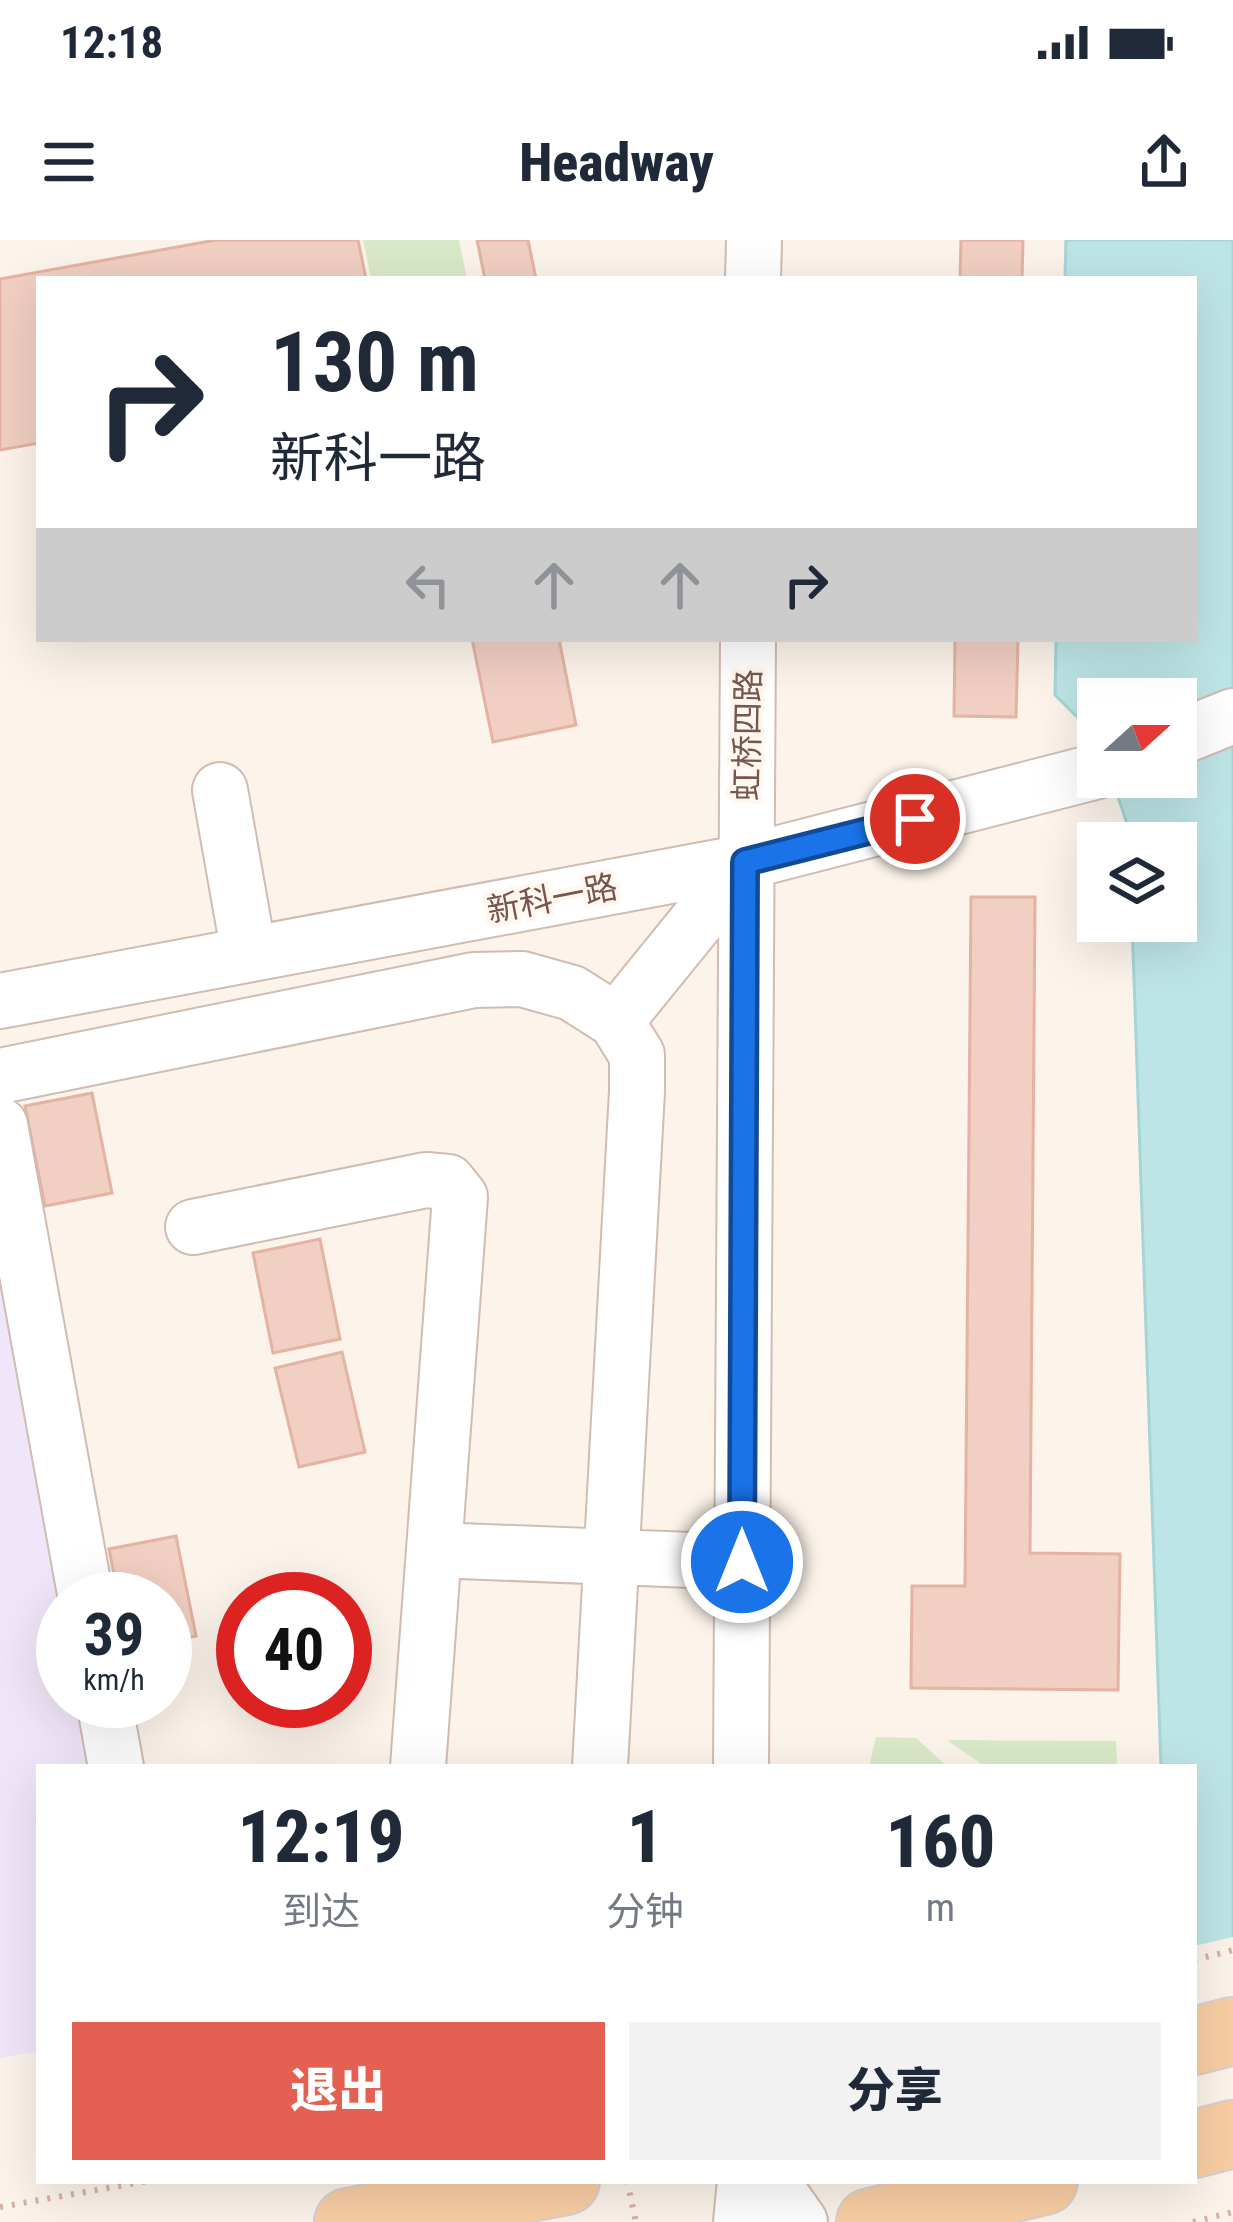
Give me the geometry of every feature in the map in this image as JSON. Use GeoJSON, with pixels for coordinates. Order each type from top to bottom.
{"type":"FeatureCollection","features":[{"type":"Feature","properties":{"kind":"main road"},"geometry":{"type":"LineString","coordinates":[[1197,2040],[1233,2030]]}},
{"type":"Feature","properties":{"kind":"main road"},"geometry":{"type":"LineString","coordinates":[[1197,2143],[1233,2134]]}},
{"type":"Feature","properties":{"kind":"main road"},"geometry":{"type":"LineString","coordinates":[[349,2222],[550,2184]]}},
{"type":"Feature","properties":{"kind":"main road"},"geometry":{"type":"LineString","coordinates":[[870,2222],[1031,2184]]}},
{"type":"Feature","properties":{"kind":"street"},"geometry":{"type":"LineString","coordinates":[[753,276],[754,240]]}},
{"type":"Feature","properties":{"kind":"street","name":"虹桥四路"},"geometry":{"type":"LineString","coordinates":[[740,1764],[748,642]]}},
{"type":"Feature","properties":{"kind":"street"},"geometry":{"type":"LineString","coordinates":[[1197,731],[1233,716]]}},
{"type":"Feature","properties":{"kind":"street","name":"新科一路"},"geometry":{"type":"LineString","coordinates":[[0,1001],[745,862],[1077,778]]}},
{"type":"Feature","properties":{"kind":"street"},"geometry":{"type":"LineString","coordinates":[[220,790],[249,954]]}},
{"type":"Feature","properties":{"kind":"street"},"geometry":{"type":"LineString","coordinates":[[616,1021],[745,862]]}},
{"type":"Feature","properties":{"kind":"street"},"geometry":{"type":"LineString","coordinates":[[0,1076],[474,980],[522,979],[572,993],[616,1021],[637,1055],[637,1073],[600,1764]]}},
{"type":"Feature","properties":{"kind":"street"},"geometry":{"type":"LineString","coordinates":[[0,1125],[81,1572]]}},
{"type":"Feature","properties":{"kind":"street"},"geometry":{"type":"LineString","coordinates":[[193,1227],[426,1180],[448,1182],[460,1197],[418,1764]]}},
{"type":"Feature","properties":{"kind":"street"},"geometry":{"type":"LineString","coordinates":[[435,1550],[742,1562]]}},
{"type":"Feature","properties":{"kind":"street"},"geometry":{"type":"LineString","coordinates":[[109,1728],[115,1764]]}},
{"type":"Feature","properties":{"kind":"street"},"geometry":{"type":"LineString","coordinates":[[741,2222],[745,2184]]}},
{"type":"Feature","properties":{"kind":"street"},"geometry":{"type":"LineString","coordinates":[[773,2184],[800,2222]]}},
{"type":"Feature","properties":{"kind":"path"},"geometry":{"type":"LineString","coordinates":[[1197,1959],[1233,1950]]}},
{"type":"Feature","properties":{"kind":"path"},"geometry":{"type":"LineString","coordinates":[[0,2207],[131,2184]]}},
{"type":"Feature","properties":{"kind":"path"},"geometry":{"type":"LineString","coordinates":[[628,2184],[636,2222]]}},
{"type":"Feature","properties":{"kind":"path"},"geometry":{"type":"LineString","coordinates":[[1193,2222],[1233,2212]]}},
{"type":"Feature","properties":{"kind":"shaded area"},"geometry":{"type":"Polygon","coordinates":[[[0,1254],[57,1572],[36,1572],[36,1728],[85,1728],[91,1764],[36,1764],[36,2052],[0,2058],[0,1254]]]}},
{"type":"Feature","properties":{"kind":"green space"},"geometry":{"type":"Polygon","coordinates":[[[363,240],[459,240],[466,276],[370,276],[363,240]]]}},
{"type":"Feature","properties":{"kind":"green space"},"geometry":{"type":"Polygon","coordinates":[[[876,1737],[916,1738],[945,1764],[870,1764],[876,1737]]]}},
{"type":"Feature","properties":{"kind":"green space"},"geometry":{"type":"Polygon","coordinates":[[[947,1740],[1116,1741],[1117,1764],[982,1764],[947,1740]]]}},
{"type":"Feature","properties":{"kind":"water"},"geometry":{"type":"Polygon","coordinates":[[[1066,240],[1233,240],[1233,2222],[1197,2184],[1197,1764],[1161,1764],[1133,942],[1197,942],[1197,822],[1127,822],[1118,798],[1197,798],[1197,678],[1077,678],[1077,717],[1055,695],[1056,642],[1197,642],[1197,276],[1065,276],[1066,240]]]}},
{"type":"Feature","properties":{"kind":"pier"},"geometry":{"type":"Polygon","coordinates":[[[1233,1937],[1233,2222],[1171,2222],[1170,2184],[1197,2184],[1197,1945],[1233,1937]]]}},
{"type":"Feature","properties":{"kind":"building"},"geometry":{"type":"Polygon","coordinates":[[[216,240],[358,240],[365,276],[36,276],[36,444],[0,450],[0,279],[216,240]]]}},
{"type":"Feature","properties":{"kind":"building"},"geometry":{"type":"Polygon","coordinates":[[[477,240],[528,240],[535,276],[484,276],[477,240]]]}},
{"type":"Feature","properties":{"kind":"building"},"geometry":{"type":"Polygon","coordinates":[[[961,240],[1023,240],[1022,276],[960,276],[961,240]]]}},
{"type":"Feature","properties":{"kind":"building"},"geometry":{"type":"Polygon","coordinates":[[[473,642],[560,642],[576,725],[493,742],[473,642]]]}},
{"type":"Feature","properties":{"kind":"building"},"geometry":{"type":"Polygon","coordinates":[[[955,642],[1018,642],[1016,717],[954,716],[955,642]]]}},
{"type":"Feature","properties":{"kind":"building"},"geometry":{"type":"Polygon","coordinates":[[[971,897],[1035,897],[1030,1553],[1120,1554],[1118,1690],[911,1688],[912,1586],[965,1586],[971,897]]]}},
{"type":"Feature","properties":{"kind":"building"},"geometry":{"type":"Polygon","coordinates":[[[92,1093],[112,1193],[45,1206],[25,1106],[92,1093]]]}},
{"type":"Feature","properties":{"kind":"building"},"geometry":{"type":"Polygon","coordinates":[[[320,1239],[340,1339],[273,1353],[253,1253],[320,1239]]]}},
{"type":"Feature","properties":{"kind":"building"},"geometry":{"type":"Polygon","coordinates":[[[342,1352],[365,1452],[299,1467],[275,1368],[342,1352]]]}},
{"type":"Feature","properties":{"kind":"building"},"geometry":{"type":"Polygon","coordinates":[[[176,1536],[183,1572],[114,1572],[109,1549],[176,1536]]]}},
{"type":"Feature","properties":{"kind":"route"},"geometry":{"type":"LineString","coordinates":[[742,1562],[745,862],[915,819]]}}]}
